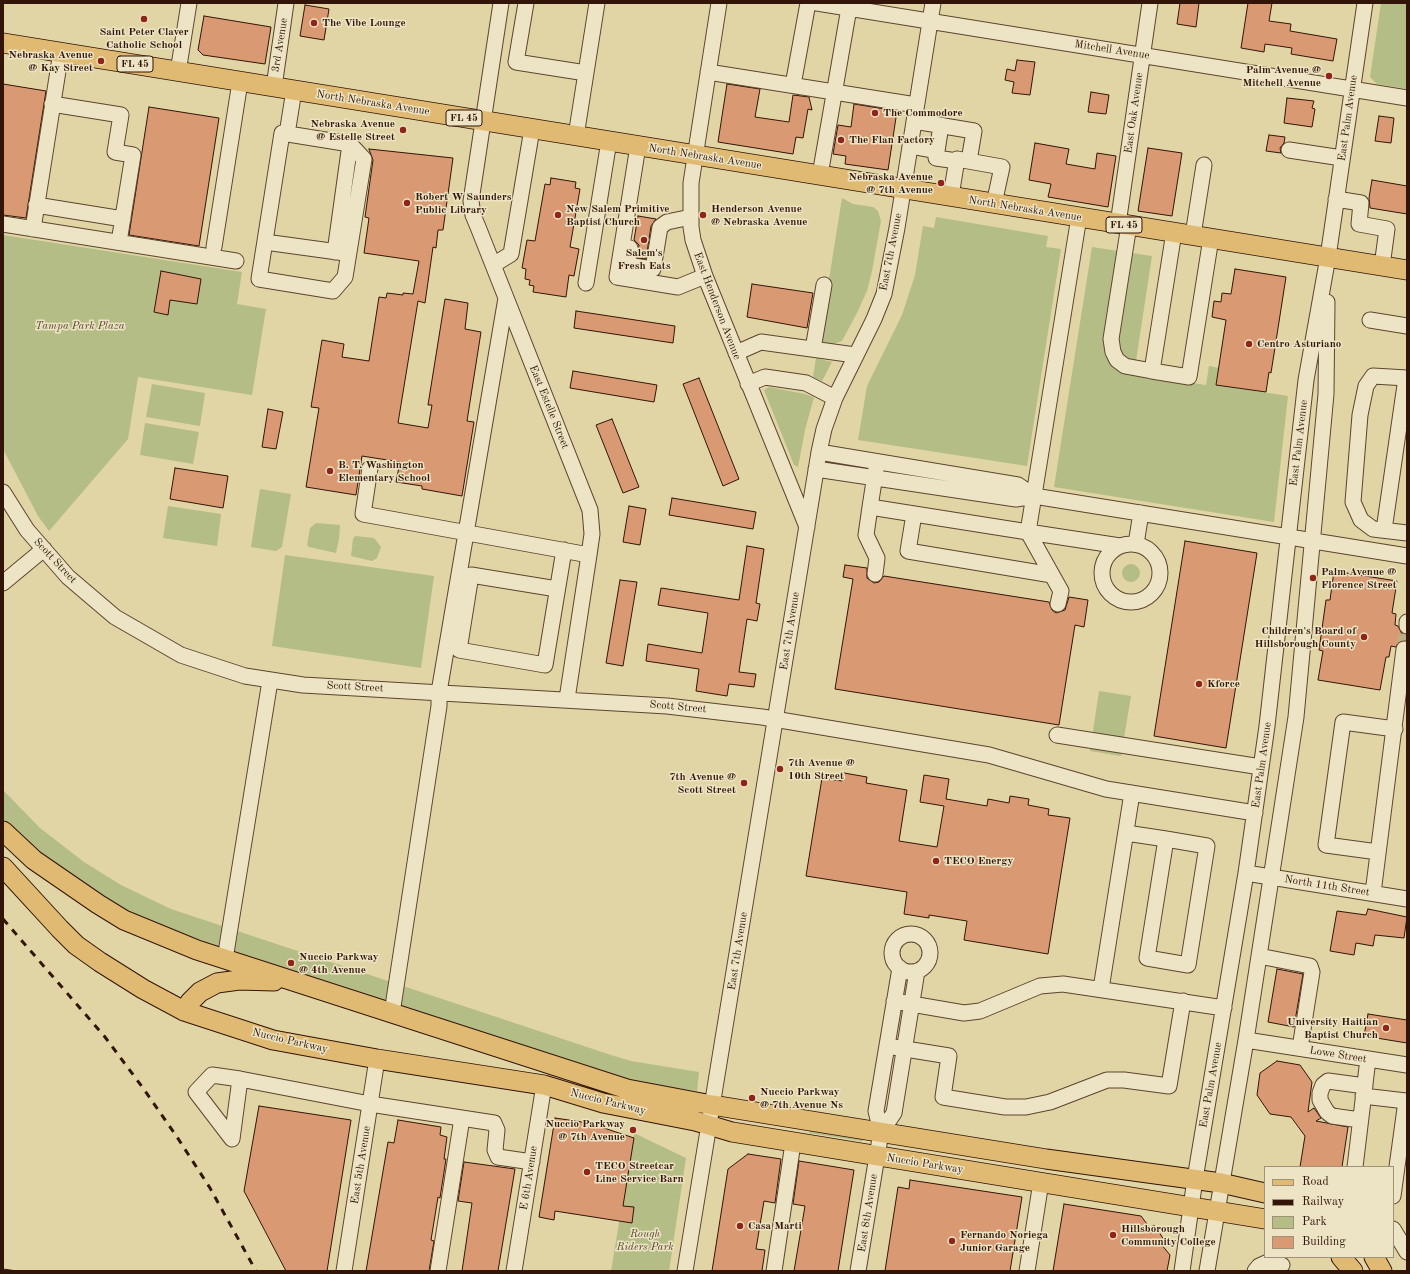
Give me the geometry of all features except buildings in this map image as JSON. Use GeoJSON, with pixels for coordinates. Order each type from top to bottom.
{"type":"FeatureCollection","features":[{"type":"Feature","properties":{"kind":"main road","name":"North Nebraska Avenue"},"geometry":{"type":"LineString","coordinates":[[3,43],[1407,270]]}},
{"type":"Feature","properties":{"kind":"main road","name":"Nuccio Parkway"},"geometry":{"type":"LineString","coordinates":[[3,831],[34,860],[65,883],[124,920],[197,950],[627,1089],[712,1105],[881,1132],[1046,1158],[1221,1183],[1264,1193]]}},
{"type":"Feature","properties":{"kind":"main road","name":"Nuccio Parkway"},"geometry":{"type":"LineString","coordinates":[[3,867],[46,915],[76,945],[142,989],[184,1011],[273,1040],[377,1059],[544,1085],[603,1103],[709,1125],[732,1132],[877,1157],[1264,1219]]}},
{"type":"Feature","properties":{"kind":"main road"},"geometry":{"type":"LineString","coordinates":[[184,1011],[190,1002],[200,992],[217,983],[239,980],[297,982]]}},
{"type":"Feature","properties":{"kind":"main road"},"geometry":{"type":"LineString","coordinates":[[1342,1258],[1353,1271]]}},
{"type":"Feature","properties":{"kind":"main road"},"geometry":{"type":"LineString","coordinates":[[1375,1258],[1382,1271]]}},
{"type":"Feature","properties":{"kind":"street"},"geometry":{"type":"LineString","coordinates":[[178,72],[189,3]]}},
{"type":"Feature","properties":{"kind":"street","name":"3rd Avenue"},"geometry":{"type":"LineString","coordinates":[[274,87],[286,3]]}},
{"type":"Feature","properties":{"kind":"street","name":"East Estelle Street"},"geometry":{"type":"LineString","coordinates":[[501,3],[471,201],[474,215],[590,510],[592,534],[567,699]]}},
{"type":"Feature","properties":{"kind":"street"},"geometry":{"type":"LineString","coordinates":[[516,62],[526,3]]}},
{"type":"Feature","properties":{"kind":"street"},"geometry":{"type":"LineString","coordinates":[[576,136],[597,3]]}},
{"type":"Feature","properties":{"kind":"street","name":"East Henderson Avenue"},"geometry":{"type":"LineString","coordinates":[[719,3],[691,183],[691,217],[696,253],[807,527]]}},
{"type":"Feature","properties":{"kind":"street"},"geometry":{"type":"LineString","coordinates":[[793,85],[808,3]]}},
{"type":"Feature","properties":{"kind":"street","name":"Mitchell Avenue"},"geometry":{"type":"LineString","coordinates":[[817,3],[1407,98]]}},
{"type":"Feature","properties":{"kind":"street","name":"East 7th Avenue"},"geometry":{"type":"LineString","coordinates":[[685,1271],[819,452],[824,429],[835,398],[874,319],[884,294],[890,269],[933,3]]}},
{"type":"Feature","properties":{"kind":"street","name":"East Oak Avenue"},"geometry":{"type":"LineString","coordinates":[[1150,3],[1123,225],[1111,339],[1113,352],[1117,360],[1125,366],[1189,377],[1202,237]]}},
{"type":"Feature","properties":{"kind":"street","name":"East Palm Avenue"},"geometry":{"type":"LineString","coordinates":[[1182,1271],[1195,1179],[1255,813],[1306,380],[1328,257],[1364,3]]}},
{"type":"Feature","properties":{"kind":"street"},"geometry":{"type":"LineString","coordinates":[[820,175],[849,8]]}},
{"type":"Feature","properties":{"kind":"street"},"geometry":{"type":"LineString","coordinates":[[32,228],[61,52]]}},
{"type":"Feature","properties":{"kind":"street"},"geometry":{"type":"LineString","coordinates":[[492,58],[586,73]]}},
{"type":"Feature","properties":{"kind":"street"},"geometry":{"type":"LineString","coordinates":[[708,72],[916,105]]}},
{"type":"Feature","properties":{"kind":"street"},"geometry":{"type":"LineString","coordinates":[[214,247],[240,82]]}},
{"type":"Feature","properties":{"kind":"street"},"geometry":{"type":"LineString","coordinates":[[287,134],[294,90]]}},
{"type":"Feature","properties":{"kind":"street"},"geometry":{"type":"LineString","coordinates":[[52,104],[121,115],[115,152],[133,155],[119,242]]}},
{"type":"Feature","properties":{"kind":"street"},"geometry":{"type":"LineString","coordinates":[[914,121],[974,131],[951,196]]}},
{"type":"Feature","properties":{"kind":"street"},"geometry":{"type":"LineString","coordinates":[[941,125],[936,158],[1002,167],[994,204]]}},
{"type":"Feature","properties":{"kind":"street"},"geometry":{"type":"LineString","coordinates":[[493,264],[511,254],[532,129]]}},
{"type":"Feature","properties":{"kind":"street"},"geometry":{"type":"LineString","coordinates":[[282,133],[287,134],[350,144],[364,159],[342,253],[345,277],[333,291],[259,279],[282,133]]}},
{"type":"Feature","properties":{"kind":"street"},"geometry":{"type":"LineString","coordinates":[[586,283],[609,141]]}},
{"type":"Feature","properties":{"kind":"street"},"geometry":{"type":"LineString","coordinates":[[638,146],[617,277],[678,287],[705,276]]}},
{"type":"Feature","properties":{"kind":"street"},"geometry":{"type":"LineString","coordinates":[[910,146],[937,151]]}},
{"type":"Feature","properties":{"kind":"street"},"geometry":{"type":"LineString","coordinates":[[1289,150],[1342,158]]}},
{"type":"Feature","properties":{"kind":"street"},"geometry":{"type":"LineString","coordinates":[[1202,237],[1204,165]]}},
{"type":"Feature","properties":{"kind":"street"},"geometry":{"type":"LineString","coordinates":[[1336,199],[1361,203],[1359,224],[1387,229],[1382,266]]}},
{"type":"Feature","properties":{"kind":"street"},"geometry":{"type":"LineString","coordinates":[[36,205],[123,219]]}},
{"type":"Feature","properties":{"kind":"street"},"geometry":{"type":"LineString","coordinates":[[627,213],[634,223],[627,265],[654,269],[660,227],[667,222],[691,217]]}},
{"type":"Feature","properties":{"kind":"street"},"geometry":{"type":"LineString","coordinates":[[1058,604],[1061,591],[1028,532],[1079,217]]}},
{"type":"Feature","properties":{"kind":"street"},"geometry":{"type":"LineString","coordinates":[[3,224],[236,261]]}},
{"type":"Feature","properties":{"kind":"street"},"geometry":{"type":"LineString","coordinates":[[1152,371],[1174,232]]}},
{"type":"Feature","properties":{"kind":"street"},"geometry":{"type":"LineString","coordinates":[[265,242],[342,253]]}},
{"type":"Feature","properties":{"kind":"street","name":"East Palm Avenue"},"geometry":{"type":"LineString","coordinates":[[1207,1271],[1260,956],[1296,717],[1326,394],[1328,257]]}},
{"type":"Feature","properties":{"kind":"street"},"geometry":{"type":"LineString","coordinates":[[814,349],[824,285]]}},
{"type":"Feature","properties":{"kind":"street"},"geometry":{"type":"LineString","coordinates":[[392,1013],[439,706],[439,692],[506,298]]}},
{"type":"Feature","properties":{"kind":"street"},"geometry":{"type":"LineString","coordinates":[[1370,320],[1407,326]]}},
{"type":"Feature","properties":{"kind":"street"},"geometry":{"type":"LineString","coordinates":[[736,353],[761,342],[855,355]]}},
{"type":"Feature","properties":{"kind":"street"},"geometry":{"type":"LineString","coordinates":[[1384,530],[1406,378],[1373,376],[1366,386],[1360,415],[1353,502],[1361,520],[1373,529],[1407,533]]}},
{"type":"Feature","properties":{"kind":"street"},"geometry":{"type":"LineString","coordinates":[[748,384],[765,377],[806,383],[835,398]]}},
{"type":"Feature","properties":{"kind":"street"},"geometry":{"type":"LineString","coordinates":[[819,452],[1018,485],[1034,496]]}},
{"type":"Feature","properties":{"kind":"street"},"geometry":{"type":"LineString","coordinates":[[875,574],[877,558],[866,535],[877,462]]}},
{"type":"Feature","properties":{"kind":"street"},"geometry":{"type":"LineString","coordinates":[[370,468],[363,514],[589,555]]}},
{"type":"Feature","properties":{"kind":"street"},"geometry":{"type":"LineString","coordinates":[[816,469],[1016,499],[1034,496],[1287,538],[1407,556]]}},
{"type":"Feature","properties":{"kind":"street","name":"Scott Street"},"geometry":{"type":"LineString","coordinates":[[3,492],[27,530],[68,577],[115,617],[152,640],[181,655],[213,667],[245,676],[303,685],[567,699],[667,706],[776,720],[989,755],[1106,789],[1255,813]]}},
{"type":"Feature","properties":{"kind":"street"},"geometry":{"type":"LineString","coordinates":[[870,507],[1120,546],[1136,544],[1150,550],[1160,567],[1160,577],[1157,586],[1145,599],[1136,602],[1118,598],[1110,593],[1105,585],[1102,576],[1106,558],[1113,550],[1120,546]]}},
{"type":"Feature","properties":{"kind":"street"},"geometry":{"type":"LineString","coordinates":[[1136,544],[1141,513]]}},
{"type":"Feature","properties":{"kind":"street"},"geometry":{"type":"LineString","coordinates":[[914,514],[908,551],[1052,575]]}},
{"type":"Feature","properties":{"kind":"street"},"geometry":{"type":"LineString","coordinates":[[3,583],[44,549]]}},
{"type":"Feature","properties":{"kind":"street"},"geometry":{"type":"LineString","coordinates":[[558,589],[471,575],[459,650],[545,665],[558,589],[564,550]]}},
{"type":"Feature","properties":{"kind":"street"},"geometry":{"type":"LineString","coordinates":[[1373,893],[1404,649]]}},
{"type":"Feature","properties":{"kind":"street"},"geometry":{"type":"LineString","coordinates":[[225,959],[270,681]]}},
{"type":"Feature","properties":{"kind":"street"},"geometry":{"type":"LineString","coordinates":[[1378,852],[1326,845],[1327,837],[1343,722],[1395,729]]}},
{"type":"Feature","properties":{"kind":"street"},"geometry":{"type":"LineString","coordinates":[[1057,735],[1261,767]]}},
{"type":"Feature","properties":{"kind":"street"},"geometry":{"type":"LineString","coordinates":[[1101,989],[1132,793]]}},
{"type":"Feature","properties":{"kind":"street"},"geometry":{"type":"LineString","coordinates":[[1126,833],[1207,846],[1188,965],[1147,958],[1166,840]]}},
{"type":"Feature","properties":{"kind":"street","name":"North 11th Street"},"geometry":{"type":"LineString","coordinates":[[1246,874],[1407,899]]}},
{"type":"Feature","properties":{"kind":"street"},"geometry":{"type":"LineString","coordinates":[[911,934],[923,938],[929,949],[928,961],[917,971],[907,972],[900,968],[893,960],[892,948],[899,938],[911,934]]}},
{"type":"Feature","properties":{"kind":"street"},"geometry":{"type":"LineString","coordinates":[[1260,956],[1310,966],[1312,972],[1300,1048]]}},
{"type":"Feature","properties":{"kind":"street"},"geometry":{"type":"LineString","coordinates":[[881,1132],[876,1111],[900,968]]}},
{"type":"Feature","properties":{"kind":"street"},"geometry":{"type":"LineString","coordinates":[[881,1132],[894,1113],[917,971]]}},
{"type":"Feature","properties":{"kind":"street"},"geometry":{"type":"LineString","coordinates":[[894,1001],[964,1013],[987,1009],[1040,986],[1063,984],[1224,1008]]}},
{"type":"Feature","properties":{"kind":"street"},"geometry":{"type":"LineString","coordinates":[[887,1046],[949,1056],[943,1097],[1005,1107],[1026,1107],[1050,1102],[1087,1086],[1107,1080],[1124,1080],[1170,1086],[1183,1001]]}},
{"type":"Feature","properties":{"kind":"street","name":"Lowe Street"},"geometry":{"type":"LineString","coordinates":[[1246,1040],[1407,1065]]}},
{"type":"Feature","properties":{"kind":"street","name":"East 5th Avenue"},"geometry":{"type":"LineString","coordinates":[[344,1271],[377,1059]]}},
{"type":"Feature","properties":{"kind":"street"},"geometry":{"type":"LineString","coordinates":[[1355,1166],[1368,1059]]}},
{"type":"Feature","properties":{"kind":"street"},"geometry":{"type":"LineString","coordinates":[[240,1080],[370,1104],[494,1123],[498,1130],[495,1150],[498,1157],[532,1162]]}},
{"type":"Feature","properties":{"kind":"street"},"geometry":{"type":"LineString","coordinates":[[1360,1120],[1332,1116],[1327,1112],[1320,1100],[1320,1093],[1323,1085],[1328,1081],[1406,1101],[1394,1189]]}},
{"type":"Feature","properties":{"kind":"street","name":"E 6th Avenue"},"geometry":{"type":"LineString","coordinates":[[514,1271],[544,1085]]}},
{"type":"Feature","properties":{"kind":"street"},"geometry":{"type":"LineString","coordinates":[[879,1092],[897,1096]]}},
{"type":"Feature","properties":{"kind":"street"},"geometry":{"type":"LineString","coordinates":[[438,1271],[462,1118]]}},
{"type":"Feature","properties":{"kind":"street","name":"East 8th Avenue"},"geometry":{"type":"LineString","coordinates":[[858,1271],[881,1132]]}},
{"type":"Feature","properties":{"kind":"street"},"geometry":{"type":"LineString","coordinates":[[774,1271],[793,1143]]}},
{"type":"Feature","properties":{"kind":"street"},"geometry":{"type":"LineString","coordinates":[[1027,1271],[1041,1182]]}},
{"type":"Feature","properties":{"kind":"street"},"geometry":{"type":"LineString","coordinates":[[1394,1230],[1407,1252]]}},
{"type":"Feature","properties":{"kind":"street"},"geometry":{"type":"LineString","coordinates":[[1255,1271],[1259,1266],[1273,1262]]}},
{"type":"Feature","properties":{"kind":"green space"},"geometry":{"type":"Polygon","coordinates":[[[1381,3],[1407,3],[1407,89],[1377,84],[1370,77],[1381,3]]]}},
{"type":"Feature","properties":{"kind":"green space"},"geometry":{"type":"Polygon","coordinates":[[[842,198],[853,204],[873,207],[878,211],[881,221],[867,291],[842,341],[833,344],[819,342],[842,198]]]}},
{"type":"Feature","properties":{"kind":"green space"},"geometry":{"type":"Polygon","coordinates":[[[936,217],[1048,236],[1046,247],[1061,249],[1027,466],[858,440],[867,386],[902,315],[915,275],[923,226],[934,228],[936,217]]]}},
{"type":"Feature","properties":{"kind":"green space","name":"Tampa Park Plaza"},"geometry":{"type":"Polygon","coordinates":[[[3,235],[242,272],[237,304],[266,309],[252,395],[138,377],[128,439],[49,531],[38,516],[3,449],[3,235]]]}},
{"type":"Feature","properties":{"kind":"green space"},"geometry":{"type":"Polygon","coordinates":[[[1092,247],[1152,256],[1134,374],[1206,385],[1209,366],[1219,368],[1216,385],[1288,396],[1274,522],[1054,487],[1092,247]]]}},
{"type":"Feature","properties":{"kind":"green space"},"geometry":{"type":"Polygon","coordinates":[[[816,358],[832,362],[822,381],[813,377],[816,358]]]}},
{"type":"Feature","properties":{"kind":"green space"},"geometry":{"type":"Polygon","coordinates":[[[152,384],[205,393],[200,426],[146,417],[152,384]]]}},
{"type":"Feature","properties":{"kind":"green space"},"geometry":{"type":"Polygon","coordinates":[[[769,387],[814,397],[805,430],[798,467],[794,465],[764,390],[769,387]]]}},
{"type":"Feature","properties":{"kind":"green space"},"geometry":{"type":"Polygon","coordinates":[[[145,423],[199,432],[193,464],[140,455],[145,423]]]}},
{"type":"Feature","properties":{"kind":"green space"},"geometry":{"type":"Polygon","coordinates":[[[260,489],[291,494],[282,547],[276,551],[251,547],[260,489]]]}},
{"type":"Feature","properties":{"kind":"green space"},"geometry":{"type":"Polygon","coordinates":[[[168,506],[221,514],[217,546],[163,538],[168,506]]]}},
{"type":"Feature","properties":{"kind":"green space"},"geometry":{"type":"Polygon","coordinates":[[[316,523],[340,525],[336,553],[309,547],[307,545],[310,528],[316,523]]]}},
{"type":"Feature","properties":{"kind":"green space"},"geometry":{"type":"Polygon","coordinates":[[[355,536],[374,538],[381,547],[377,558],[372,561],[351,556],[353,539],[355,536]]]}},
{"type":"Feature","properties":{"kind":"green space"},"geometry":{"type":"Polygon","coordinates":[[[285,555],[434,576],[421,668],[272,646],[285,555]]]}},
{"type":"Feature","properties":{"kind":"green space"},"geometry":{"type":"Polygon","coordinates":[[[1131,564],[1137,567],[1140,573],[1137,579],[1131,582],[1125,579],[1122,573],[1125,567],[1131,564]]]}},
{"type":"Feature","properties":{"kind":"green space"},"geometry":{"type":"Polygon","coordinates":[[[1099,691],[1131,696],[1121,756],[1090,751],[1099,691]]]}},
{"type":"Feature","properties":{"kind":"green space"},"geometry":{"type":"Polygon","coordinates":[[[3,790],[40,828],[84,862],[121,885],[171,909],[614,1056],[631,1061],[699,1072],[697,1091],[634,1082],[169,930],[126,911],[77,882],[41,855],[3,820],[3,790]]]}},
{"type":"Feature","properties":{"kind":"green space"},"geometry":{"type":"Polygon","coordinates":[[[809,1131],[864,1139],[862,1141],[809,1133],[809,1131]]]}},
{"type":"Feature","properties":{"kind":"green space","name":"Rough Riders Park"},"geometry":{"type":"Polygon","coordinates":[[[634,1133],[686,1158],[669,1271],[611,1271],[634,1133]]]}},
{"type":"Feature","properties":{"kind":"tunnel"},"geometry":{"type":"LineString","coordinates":[[1404,649],[1407,626]]}},
{"type":"Feature","properties":{"kind":"tram line"},"geometry":{"type":"LineString","coordinates":[[3,1269],[17,1271]]}},
{"type":"Feature","properties":{"kind":"railway"},"geometry":{"type":"LineString","coordinates":[[3,919],[105,1037],[143,1088],[210,1188],[256,1271]]}},
{"type":"Feature","properties":{"kind":"place","name":"Saint Peter Claver Catholic School"},"geometry":{"type":"Point","coordinates":[144,19]}},
{"type":"Feature","properties":{"kind":"place","name":"The Vibe Lounge"},"geometry":{"type":"Point","coordinates":[314,23]}},
{"type":"Feature","properties":{"kind":"place","name":"Nebraska Avenue @ Kay Street"},"geometry":{"type":"Point","coordinates":[101,61]}},
{"type":"Feature","properties":{"kind":"place","name":"Palm Avenue @ Mitchell Avenue"},"geometry":{"type":"Point","coordinates":[1329,76]}},
{"type":"Feature","properties":{"kind":"place","name":"The Commodore"},"geometry":{"type":"Point","coordinates":[875,113]}},
{"type":"Feature","properties":{"kind":"place","name":"Nebraska Avenue @ Estelle Street"},"geometry":{"type":"Point","coordinates":[403,130]}},
{"type":"Feature","properties":{"kind":"place","name":"The Flan Factory"},"geometry":{"type":"Point","coordinates":[841,140]}},
{"type":"Feature","properties":{"kind":"place","name":"Nebraska Avenue @ 7th Avenue"},"geometry":{"type":"Point","coordinates":[941,183]}},
{"type":"Feature","properties":{"kind":"place","name":"Robert W Saunders Public Library"},"geometry":{"type":"Point","coordinates":[407,203]}},
{"type":"Feature","properties":{"kind":"place","name":"New Salem Primitive Baptist Church"},"geometry":{"type":"Point","coordinates":[558,215]}},
{"type":"Feature","properties":{"kind":"place","name":"Henderson Avenue @ Nebraska Avenue"},"geometry":{"type":"Point","coordinates":[703,215]}},
{"type":"Feature","properties":{"kind":"place","name":"Salem's Fresh Eats"},"geometry":{"type":"Point","coordinates":[644,240]}},
{"type":"Feature","properties":{"kind":"place","name":"Centro Asturiano"},"geometry":{"type":"Point","coordinates":[1249,344]}},
{"type":"Feature","properties":{"kind":"place","name":"B. T. Washington Elementary School"},"geometry":{"type":"Point","coordinates":[330,471]}},
{"type":"Feature","properties":{"kind":"place","name":"Palm Avenue @ Florence Street"},"geometry":{"type":"Point","coordinates":[1313,578]}},
{"type":"Feature","properties":{"kind":"place","name":"Children's Board of Hillsborough County"},"geometry":{"type":"Point","coordinates":[1364,637]}},
{"type":"Feature","properties":{"kind":"place","name":"Kforce"},"geometry":{"type":"Point","coordinates":[1199,684]}},
{"type":"Feature","properties":{"kind":"place","name":"7th Avenue @ 10th Street"},"geometry":{"type":"Point","coordinates":[780,769]}},
{"type":"Feature","properties":{"kind":"place","name":"7th Avenue @ Scott Street"},"geometry":{"type":"Point","coordinates":[744,783]}},
{"type":"Feature","properties":{"kind":"place","name":"TECO Energy"},"geometry":{"type":"Point","coordinates":[936,861]}},
{"type":"Feature","properties":{"kind":"place","name":"Nuccio Parkway @ 4th Avenue"},"geometry":{"type":"Point","coordinates":[291,963]}},
{"type":"Feature","properties":{"kind":"place","name":"University Haitian Baptist Church"},"geometry":{"type":"Point","coordinates":[1386,1028]}},
{"type":"Feature","properties":{"kind":"place","name":"Nuccio Parkway @ 7th Avenue Ns"},"geometry":{"type":"Point","coordinates":[752,1098]}},
{"type":"Feature","properties":{"kind":"place","name":"Nuccio Parkway @ 7th Avenue"},"geometry":{"type":"Point","coordinates":[633,1130]}},
{"type":"Feature","properties":{"kind":"place","name":"TECO Streetcar Line Service Barn"},"geometry":{"type":"Point","coordinates":[587,1172]}},
{"type":"Feature","properties":{"kind":"place","name":"Casa Marti"},"geometry":{"type":"Point","coordinates":[740,1226]}},
{"type":"Feature","properties":{"kind":"place","name":"Hillsborough Community College"},"geometry":{"type":"Point","coordinates":[1113,1235]}},
{"type":"Feature","properties":{"kind":"place","name":"Fernando Noriega Junior Garage"},"geometry":{"type":"Point","coordinates":[952,1241]}}]}
